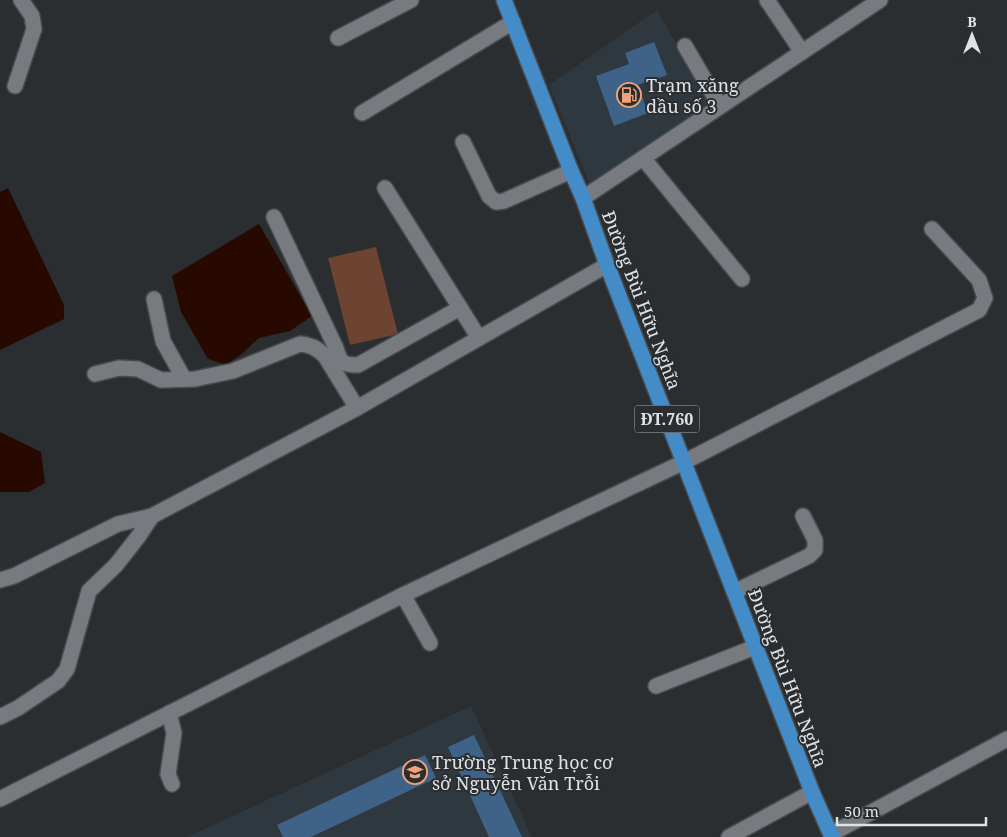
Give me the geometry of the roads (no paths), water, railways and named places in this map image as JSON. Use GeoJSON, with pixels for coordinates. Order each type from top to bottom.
{"type":"FeatureCollection","features":[{"type":"Feature","properties":{"kind":"main road","name":"Đường Bùi Hữu Nghĩa"},"geometry":{"type":"LineString","coordinates":[[507,1],[513,22],[583,198],[607,265],[755,647],[812,792],[832,836]]}},
{"type":"Feature","properties":{"kind":"street"},"geometry":{"type":"LineString","coordinates":[[15,86],[34,30],[32,16],[21,0]]}},
{"type":"Feature","properties":{"kind":"street"},"geometry":{"type":"LineString","coordinates":[[338,38],[411,0]]}},
{"type":"Feature","properties":{"kind":"street"},"geometry":{"type":"LineString","coordinates":[[768,0],[802,52]]}},
{"type":"Feature","properties":{"kind":"street"},"geometry":{"type":"LineString","coordinates":[[583,198],[880,0]]}},
{"type":"Feature","properties":{"kind":"street"},"geometry":{"type":"LineString","coordinates":[[362,113],[513,22]]}},
{"type":"Feature","properties":{"kind":"street"},"geometry":{"type":"LineString","coordinates":[[685,46],[720,106]]}},
{"type":"Feature","properties":{"kind":"street"},"geometry":{"type":"LineString","coordinates":[[463,142],[489,196],[496,202],[504,201],[571,171]]}},
{"type":"Feature","properties":{"kind":"street"},"geometry":{"type":"LineString","coordinates":[[643,158],[742,279]]}},
{"type":"Feature","properties":{"kind":"street"},"geometry":{"type":"LineString","coordinates":[[385,188],[479,338]]}},
{"type":"Feature","properties":{"kind":"street"},"geometry":{"type":"LineString","coordinates":[[274,217],[341,362],[347,366],[358,366],[460,308]]}},
{"type":"Feature","properties":{"kind":"street"},"geometry":{"type":"LineString","coordinates":[[0,799],[403,595],[684,462],[978,310],[985,298],[978,280],[932,230]]}},
{"type":"Feature","properties":{"kind":"street"},"geometry":{"type":"LineString","coordinates":[[0,580],[14,576],[118,524],[152,516],[357,408],[607,265]]}},
{"type":"Feature","properties":{"kind":"street"},"geometry":{"type":"LineString","coordinates":[[154,299],[163,342],[184,379]]}},
{"type":"Feature","properties":{"kind":"street"},"geometry":{"type":"LineString","coordinates":[[95,374],[119,368],[138,369],[161,380],[195,379],[233,371],[300,344],[309,344],[319,349],[357,408]]}},
{"type":"Feature","properties":{"kind":"street"},"geometry":{"type":"LineString","coordinates":[[0,717],[18,708],[58,681],[67,669],[89,591],[121,558],[152,516]]}},
{"type":"Feature","properties":{"kind":"street"},"geometry":{"type":"LineString","coordinates":[[734,592],[809,556],[815,550],[815,540],[803,516]]}},
{"type":"Feature","properties":{"kind":"street"},"geometry":{"type":"LineString","coordinates":[[403,595],[430,643]]}},
{"type":"Feature","properties":{"kind":"street"},"geometry":{"type":"LineString","coordinates":[[656,686],[755,647]]}},
{"type":"Feature","properties":{"kind":"street"},"geometry":{"type":"LineString","coordinates":[[169,713],[174,733],[168,774],[172,784]]}},
{"type":"Feature","properties":{"kind":"street"},"geometry":{"type":"LineString","coordinates":[[832,836],[1007,739]]}},
{"type":"Feature","properties":{"kind":"street"},"geometry":{"type":"LineString","coordinates":[[729,837],[812,792]]}},
{"type":"Feature","properties":{"kind":"place","name":"Trạm xăng dầu số 3"},"geometry":{"type":"Point","coordinates":[629,95]}},
{"type":"Feature","properties":{"kind":"place","name":"Trường Trung học cơ sở Nguyễn Văn Trỗi"},"geometry":{"type":"Point","coordinates":[415,772]}}]}
